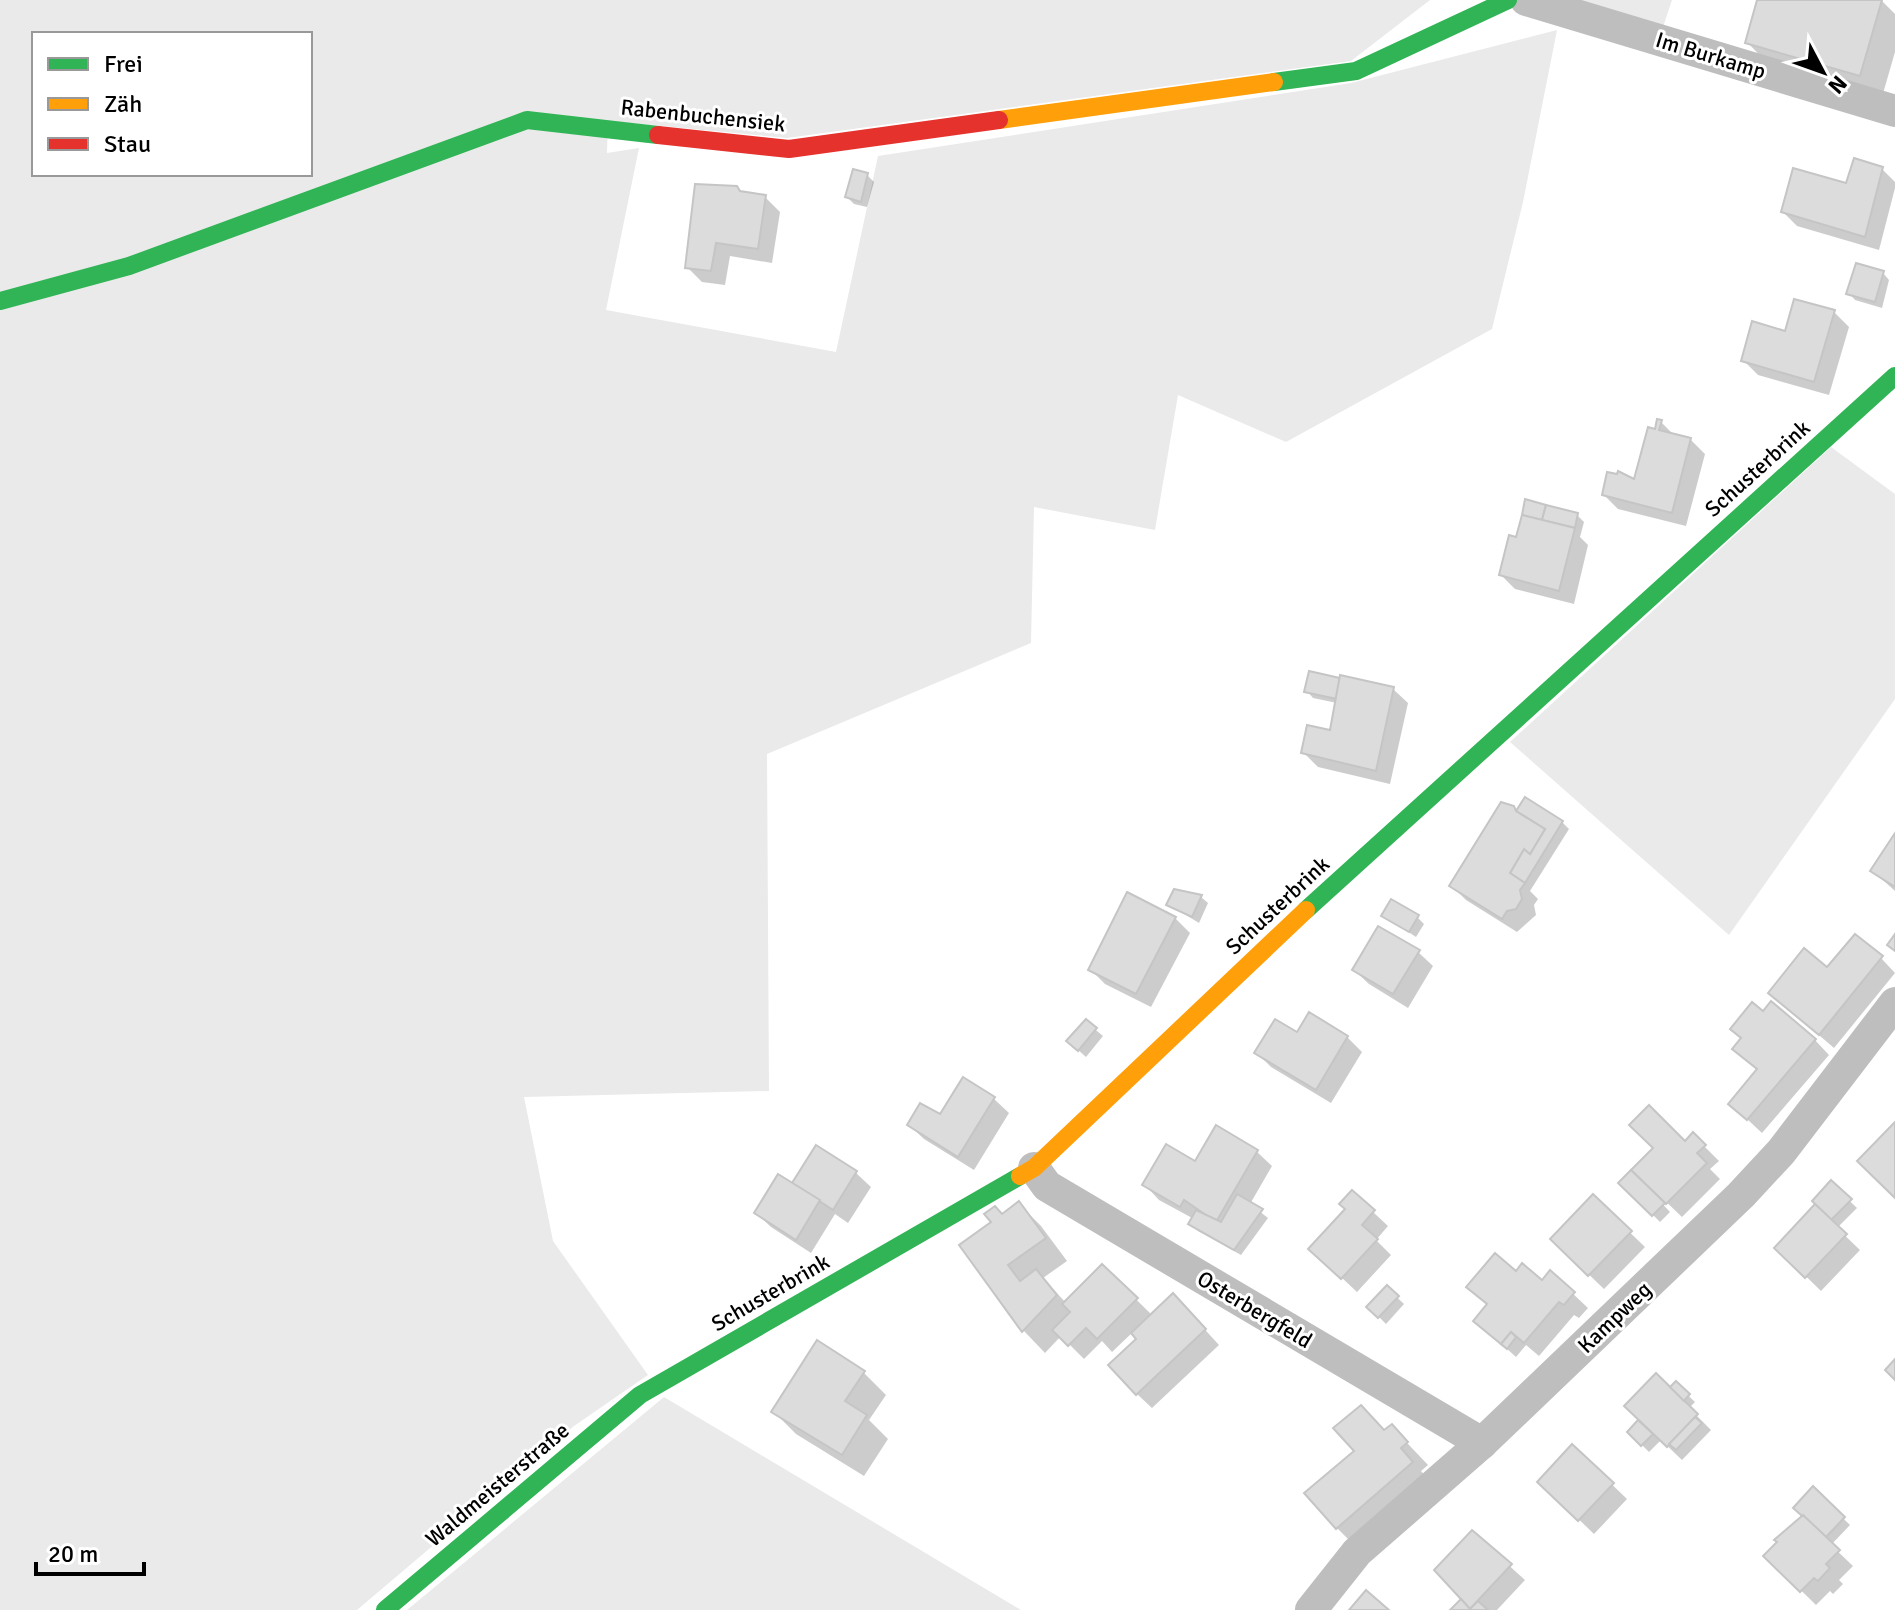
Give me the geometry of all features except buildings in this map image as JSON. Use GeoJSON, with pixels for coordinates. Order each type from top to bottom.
{"type":"FeatureCollection","features":[{"type":"Feature","properties":{"kind":"street","name":"Rabenbuchensiek"},"geometry":{"type":"LineString","coordinates":[[0,301],[129,266],[527,120],[789,149],[1356,71],[1508,0]]}},
{"type":"Feature","properties":{"kind":"street","name":"Im Burkamp"},"geometry":{"type":"LineString","coordinates":[[1526,0],[1895,111]]}},
{"type":"Feature","properties":{"kind":"street","name":"Schusterbrink"},"geometry":{"type":"LineString","coordinates":[[640,1395],[1034,1168],[1372,848],[1895,376]]}},
{"type":"Feature","properties":{"kind":"street","name":"Kampweg"},"geometry":{"type":"LineString","coordinates":[[1311,1610],[1357,1552],[1482,1443],[1741,1195],[1781,1152],[1895,1003]]}},
{"type":"Feature","properties":{"kind":"street","name":"Osterbergfeld"},"geometry":{"type":"LineString","coordinates":[[1034,1168],[1047,1186],[1482,1443]]}},
{"type":"Feature","properties":{"kind":"street","name":"Waldmeisterstraße"},"geometry":{"type":"LineString","coordinates":[[385,1610],[640,1395]]}},
{"type":"Feature","properties":{"kind":"shaded area"},"geometry":{"type":"Polygon","coordinates":[[[0,0],[1430,0],[1351,61],[787,138],[608,121],[607,153],[639,148],[606,310],[836,352],[878,156],[1351,83],[1557,30],[1523,202],[1492,329],[1286,442],[1178,395],[1155,530],[1034,507],[1031,643],[767,754],[769,1091],[524,1097],[553,1241],[648,1375],[574,1426],[357,1610],[0,1610],[0,0]]]}},
{"type":"Feature","properties":{"kind":"shaded area"},"geometry":{"type":"Polygon","coordinates":[[[1578,0],[1672,0],[1663,27],[1578,0]]]}},
{"type":"Feature","properties":{"kind":"shaded area"},"geometry":{"type":"Polygon","coordinates":[[[1831,447],[1895,494],[1895,699],[1729,935],[1510,742],[1831,447]]]}},
{"type":"Feature","properties":{"kind":"shaded area"},"geometry":{"type":"Polygon","coordinates":[[[664,1397],[1021,1610],[407,1610],[664,1397]]]}},
{"type":"Feature","properties":{"kind":"traffic: fast"},"geometry":{"type":"LineString","coordinates":[[1274,82],[1356,71],[1508,0]]}},
{"type":"Feature","properties":{"kind":"traffic: fast"},"geometry":{"type":"LineString","coordinates":[[0,301],[129,266],[527,120],[658,135]]}},
{"type":"Feature","properties":{"kind":"traffic: fast"},"geometry":{"type":"LineString","coordinates":[[1306,910],[1895,376]]}},
{"type":"Feature","properties":{"kind":"traffic: fast"},"geometry":{"type":"LineString","coordinates":[[385,1610],[640,1395],[1020,1176]]}},
{"type":"Feature","properties":{"kind":"traffic: slow"},"geometry":{"type":"LineString","coordinates":[[999,120],[1274,82]]}},
{"type":"Feature","properties":{"kind":"traffic: slow"},"geometry":{"type":"LineString","coordinates":[[1020,1176],[1034,1168],[1306,910]]}},
{"type":"Feature","properties":{"kind":"traffic: jam"},"geometry":{"type":"LineString","coordinates":[[658,135],[789,149],[999,120]]}}]}
